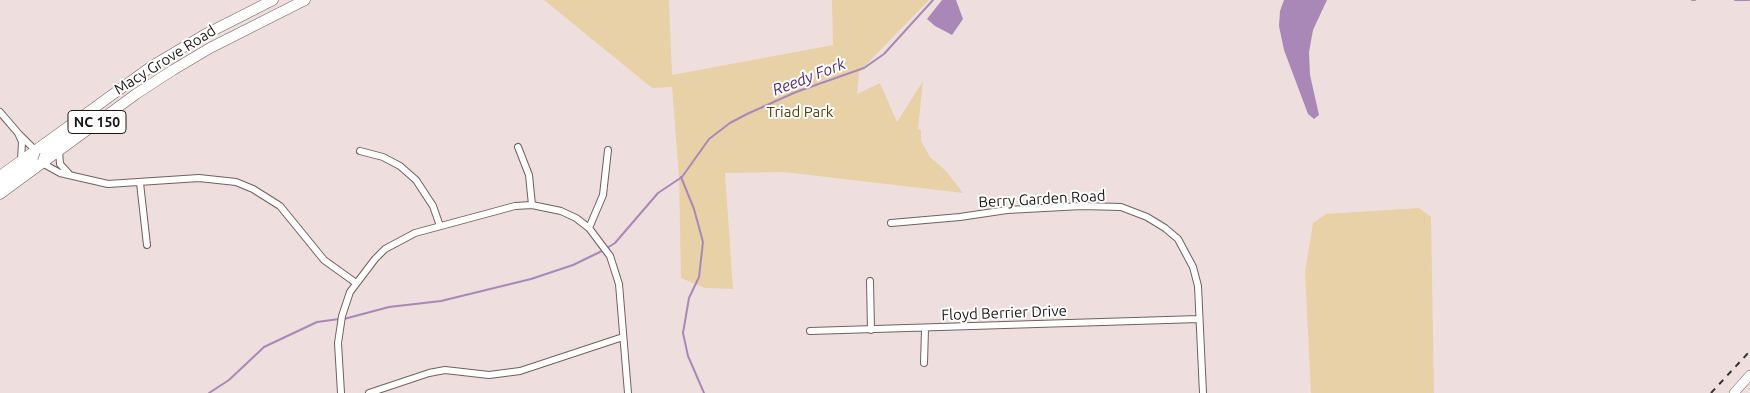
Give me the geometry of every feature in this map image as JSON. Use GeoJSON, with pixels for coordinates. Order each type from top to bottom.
{"type":"FeatureCollection","features":[{"type":"Feature","properties":{"kind":"main road","name":"Macy Grove Road"},"geometry":{"type":"LineString","coordinates":[[0,176],[119,89],[191,42],[273,0]]}},
{"type":"Feature","properties":{"kind":"main road"},"geometry":{"type":"LineString","coordinates":[[247,29],[292,0]]}},
{"type":"Feature","properties":{"kind":"main road","name":"Macy Grove Road"},"geometry":{"type":"LineString","coordinates":[[0,194],[148,86],[198,55],[305,0]]}},
{"type":"Feature","properties":{"kind":"main road"},"geometry":{"type":"LineString","coordinates":[[42,163],[46,152],[119,89]]}},
{"type":"Feature","properties":{"kind":"main road"},"geometry":{"type":"LineString","coordinates":[[0,187],[30,163],[35,150]]}},
{"type":"Feature","properties":{"kind":"street"},"geometry":{"type":"LineString","coordinates":[[0,112],[18,133],[26,138],[35,150]]}},
{"type":"Feature","properties":{"kind":"street"},"geometry":{"type":"LineString","coordinates":[[18,133],[23,146],[21,160]]}},
{"type":"Feature","properties":{"kind":"street"},"geometry":{"type":"LineString","coordinates":[[518,147],[529,175],[532,205]]}},
{"type":"Feature","properties":{"kind":"street"},"geometry":{"type":"LineString","coordinates":[[589,228],[603,195],[608,150]]}},
{"type":"Feature","properties":{"kind":"street"},"geometry":{"type":"LineString","coordinates":[[59,151],[60,164],[71,176]]}},
{"type":"Feature","properties":{"kind":"street"},"geometry":{"type":"LineString","coordinates":[[360,151],[392,162],[416,180],[433,206],[440,226]]}},
{"type":"Feature","properties":{"kind":"street"},"geometry":{"type":"LineString","coordinates":[[42,163],[60,173],[108,184],[217,179],[253,189],[280,206],[324,260],[356,283]]}},
{"type":"Feature","properties":{"kind":"street"},"geometry":{"type":"LineString","coordinates":[[140,182],[147,245]]}},
{"type":"Feature","properties":{"kind":"street"},"geometry":{"type":"LineString","coordinates":[[341,393],[339,328],[345,304],[356,283],[385,249],[415,233],[516,206],[532,205],[561,210],[589,228],[610,256],[616,271],[628,393]]}},
{"type":"Feature","properties":{"kind":"street","name":"Berry Garden Road"},"geometry":{"type":"LineString","coordinates":[[890,223],[960,217],[1006,210],[1082,206],[1121,207],[1137,212],[1165,228],[1178,239],[1193,267],[1198,286],[1203,393]]}},
{"type":"Feature","properties":{"kind":"street"},"geometry":{"type":"LineString","coordinates":[[870,281],[871,330]]}},
{"type":"Feature","properties":{"kind":"street","name":"Floyd Berrier Drive"},"geometry":{"type":"LineString","coordinates":[[810,331],[925,329],[1199,319]]}},
{"type":"Feature","properties":{"kind":"street"},"geometry":{"type":"LineString","coordinates":[[924,363],[925,329]]}},
{"type":"Feature","properties":{"kind":"street"},"geometry":{"type":"LineString","coordinates":[[369,393],[429,373],[445,370],[489,375],[520,372],[623,337]]}},
{"type":"Feature","properties":{"kind":"street"},"geometry":{"type":"LineString","coordinates":[[1734,393],[1750,375]]}},
{"type":"Feature","properties":{"kind":"green space","name":"Triad Park"},"geometry":{"type":"Polygon","coordinates":[[[544,0],[669,0],[672,75],[833,45],[832,0],[929,0],[859,72],[857,94],[880,83],[897,122],[923,81],[918,129],[921,130],[921,141],[930,157],[946,171],[963,193],[784,172],[725,173],[733,289],[705,288],[681,278],[679,176],[672,87],[652,88],[544,0]]]}},
{"type":"Feature","properties":{"kind":"green space"},"geometry":{"type":"Polygon","coordinates":[[[1419,208],[1431,217],[1434,393],[1311,393],[1305,272],[1313,223],[1326,214],[1419,208]]]}},
{"type":"Feature","properties":{"kind":"shaded area"},"geometry":{"type":"Polygon","coordinates":[[[942,0],[956,0],[963,19],[952,35],[935,26],[927,19],[942,0]]]}},
{"type":"Feature","properties":{"kind":"shaded area"},"geometry":{"type":"Polygon","coordinates":[[[1284,0],[1327,0],[1313,30],[1309,52],[1310,75],[1319,115],[1314,119],[1308,114],[1284,50],[1279,26],[1280,11],[1284,0]]]}},
{"type":"Feature","properties":{"kind":"waterway","name":"Reedy Fork"},"geometry":{"type":"LineString","coordinates":[[607,248],[615,243],[658,193],[682,177],[709,139],[730,123],[796,92],[864,68],[884,54],[933,0]]}},
{"type":"Feature","properties":{"kind":"waterway"},"geometry":{"type":"LineString","coordinates":[[1735,0],[1749,0]]}},
{"type":"Feature","properties":{"kind":"waterway","name":"Reedy Fork"},"geometry":{"type":"LineString","coordinates":[[681,177],[694,209],[703,242],[699,277],[689,298],[683,333],[688,356],[704,393]]}},
{"type":"Feature","properties":{"kind":"waterway"},"geometry":{"type":"LineString","coordinates":[[344,319],[389,307],[441,301],[531,279],[573,265],[604,250]]}},
{"type":"Feature","properties":{"kind":"waterway"},"geometry":{"type":"LineString","coordinates":[[209,393],[229,380],[264,347],[317,322],[339,319]]}},
{"type":"Feature","properties":{"kind":"railway"},"geometry":{"type":"LineString","coordinates":[[1711,393],[1750,351]]}}]}
